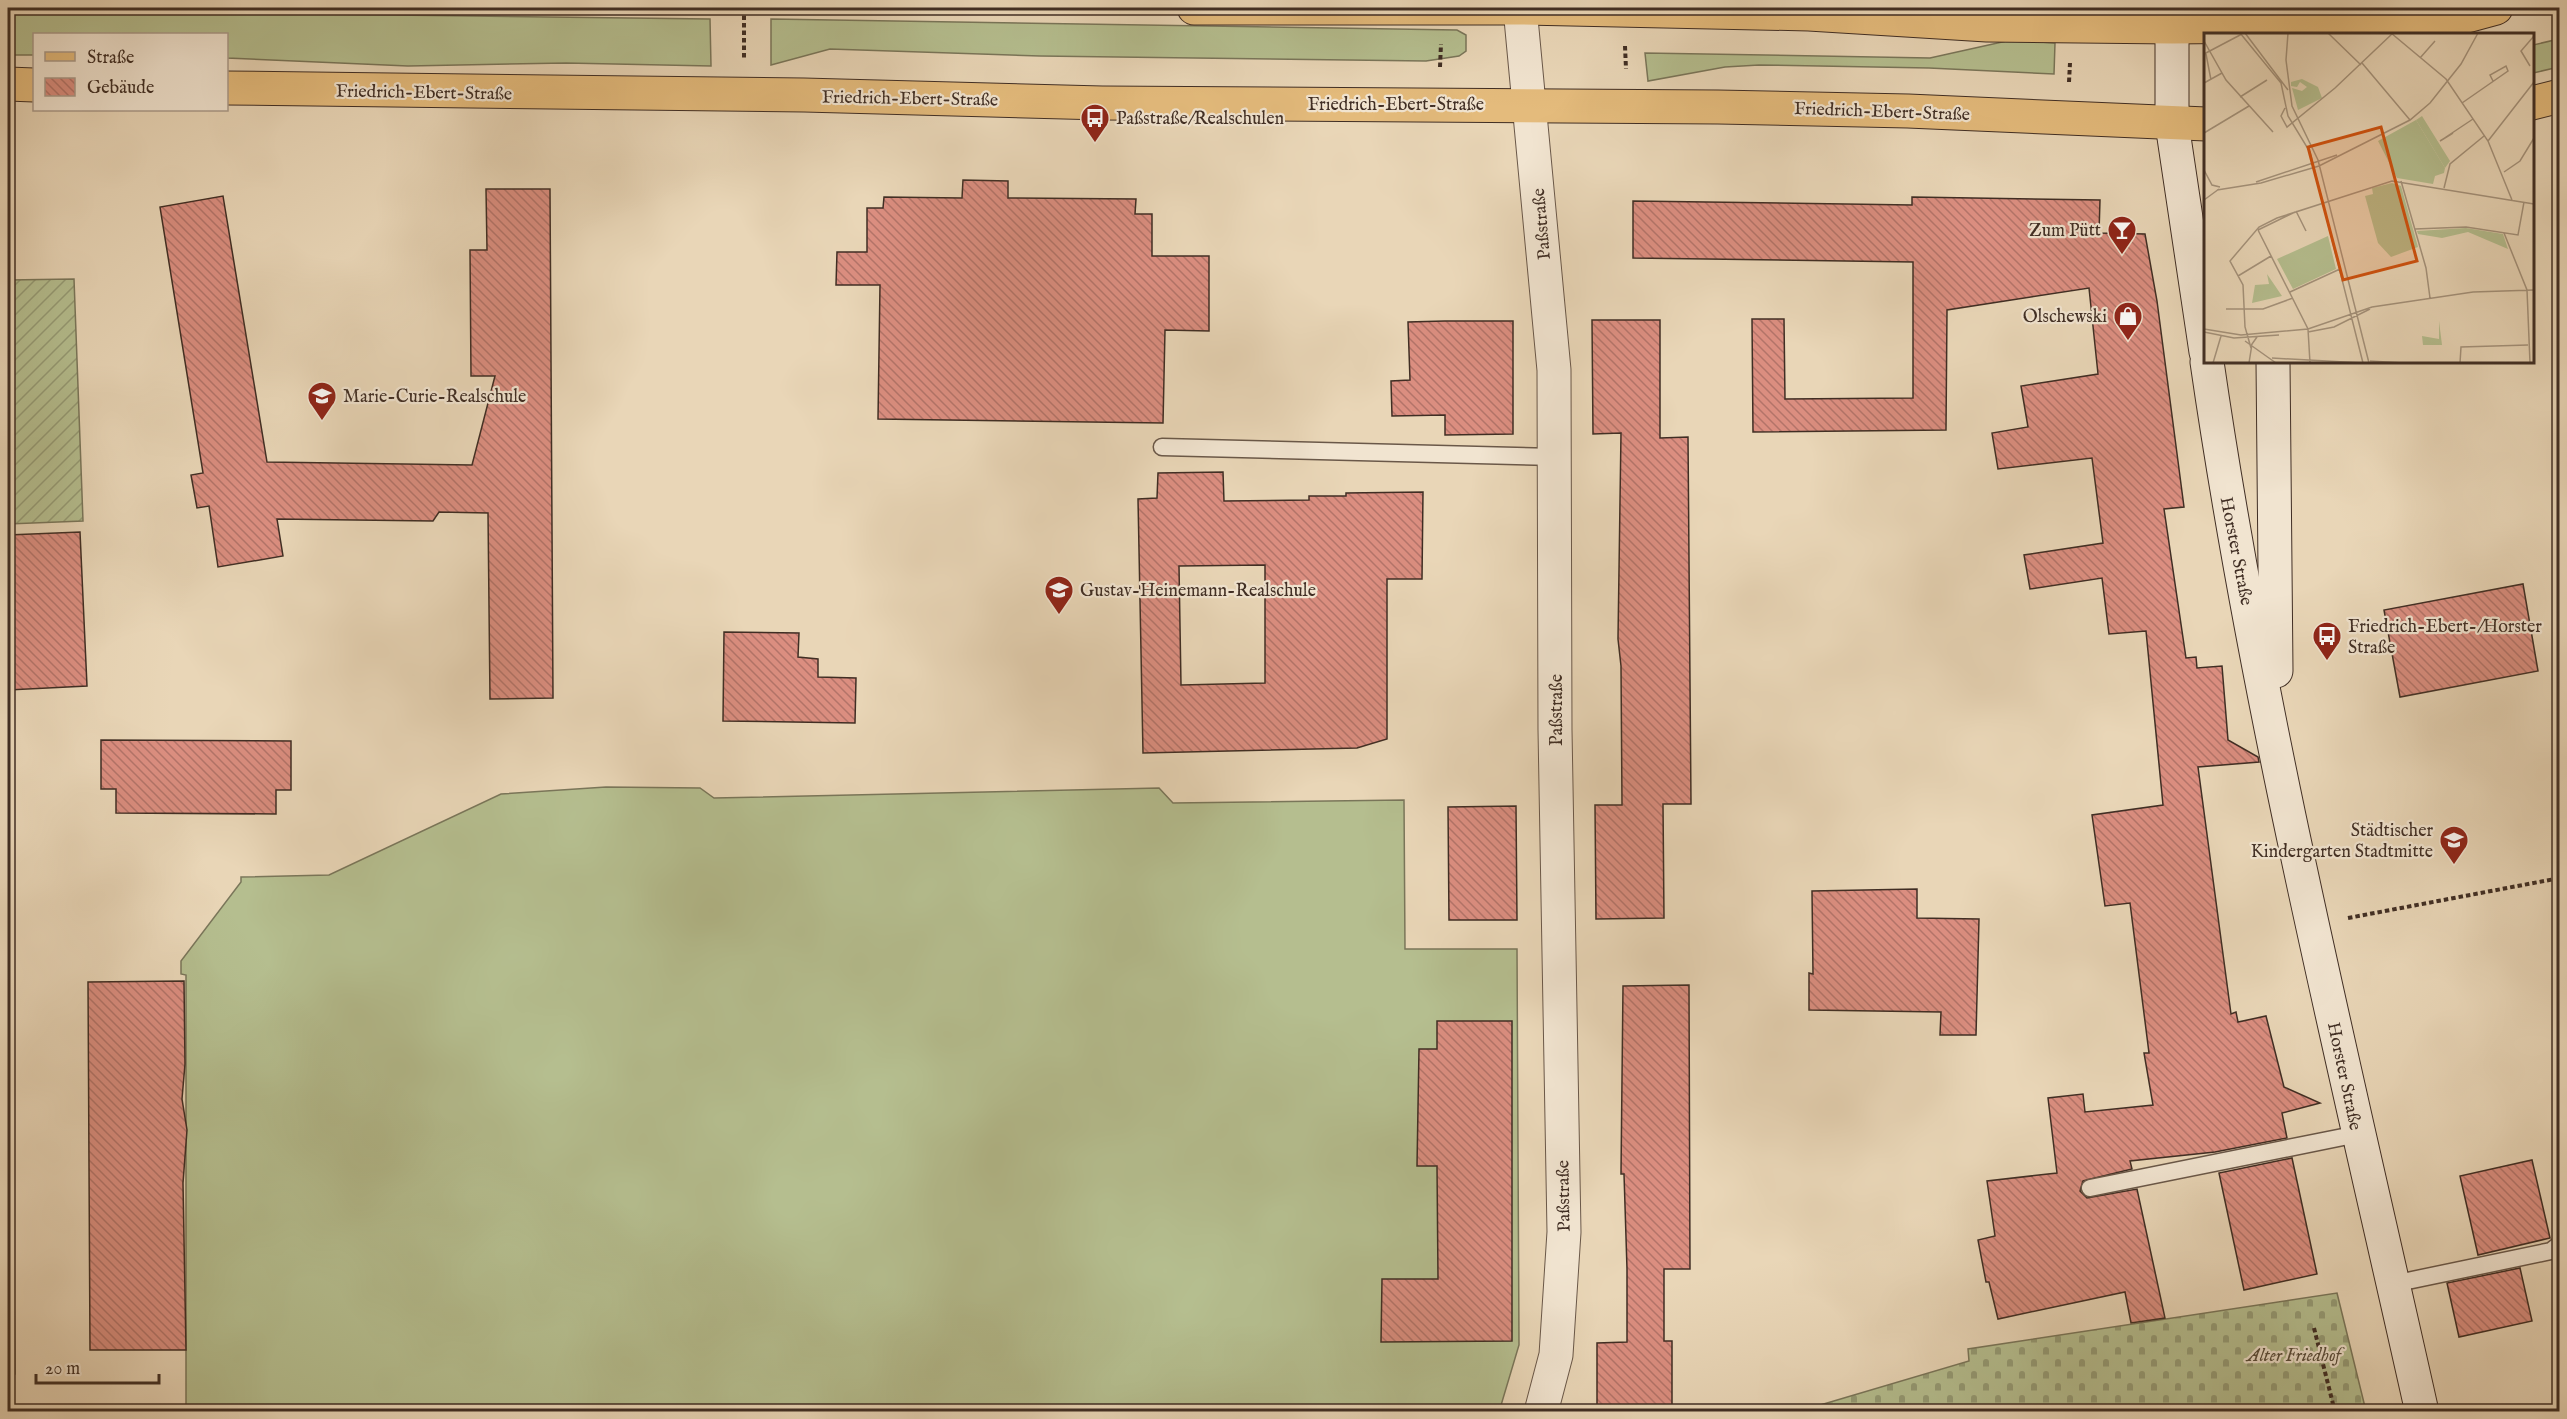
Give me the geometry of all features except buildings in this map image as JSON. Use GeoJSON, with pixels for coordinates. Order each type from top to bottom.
{"type":"FeatureCollection","features":[{"type":"Feature","properties":{"kind":"main road"},"geometry":{"type":"LineString","coordinates":[[1194,8],[1809,11],[1987,25],[2071,26],[2172,17],[2275,23],[2459,18],[2496,8]]}},
{"type":"Feature","properties":{"kind":"main road","name":"Paßstraße"},"geometry":{"type":"LineString","coordinates":[[1520,8],[1531,104],[1554,370],[1563,1232],[1556,1355],[1541,1412]]}},
{"type":"Feature","properties":{"kind":"main road"},"geometry":{"type":"LineString","coordinates":[[2172,17],[2172,124],[2204,345]]}},
{"type":"Feature","properties":{"kind":"main road"},"geometry":{"type":"LineString","coordinates":[[8,84],[33,85]]}},
{"type":"Feature","properties":{"kind":"main road","name":"Friedrich-Ebert-Straße"},"geometry":{"type":"LineString","coordinates":[[228,88],[744,95],[1102,103],[1627,105],[1908,111],[2204,124]]}},
{"type":"Feature","properties":{"kind":"main road"},"geometry":{"type":"LineString","coordinates":[[2534,102],[2559,96]]}},
{"type":"Feature","properties":{"kind":"main road","name":"Horster Straße"},"geometry":{"type":"LineString","coordinates":[[2207,363],[2229,514],[2275,739],[2358,1134],[2422,1412]]}},
{"type":"Feature","properties":{"kind":"main road","name":"Horster Straße"},"geometry":{"type":"LineString","coordinates":[[2273,363],[2275,739]]}},
{"type":"Feature","properties":{"kind":"lane"},"geometry":{"type":"LineString","coordinates":[[1162,447],[1555,457]]}},
{"type":"Feature","properties":{"kind":"lane"},"geometry":{"type":"LineString","coordinates":[[2090,1188],[2358,1134]]}},
{"type":"Feature","properties":{"kind":"lane"},"geometry":{"type":"LineString","coordinates":[[2393,1284],[2551,1251],[2559,1244]]}},
{"type":"Feature","properties":{"kind":"path"},"geometry":{"type":"LineString","coordinates":[[744,8],[744,95]]}},
{"type":"Feature","properties":{"kind":"path"},"geometry":{"type":"LineString","coordinates":[[1440,104],[1441,8]]}},
{"type":"Feature","properties":{"kind":"path"},"geometry":{"type":"LineString","coordinates":[[1624,10],[1627,105]]}},
{"type":"Feature","properties":{"kind":"path"},"geometry":{"type":"LineString","coordinates":[[2068,119],[2071,26]]}},
{"type":"Feature","properties":{"kind":"path"},"geometry":{"type":"LineString","coordinates":[[2313,924],[2559,878]]}},
{"type":"Feature","properties":{"kind":"path"},"geometry":{"type":"LineString","coordinates":[[2314,1328],[2335,1412]]}},
{"type":"Feature","properties":{"kind":"path"},"geometry":{"type":"LineString","coordinates":[[2024,1412],[2052,1406]]}},
{"type":"Feature","properties":{"kind":"green space"},"geometry":{"type":"Polygon","coordinates":[[[8,10],[710,19],[711,66],[566,63],[408,66],[228,58],[228,33],[33,33],[33,55],[8,55],[8,10]]]}},
{"type":"Feature","properties":{"kind":"green space"},"geometry":{"type":"Polygon","coordinates":[[[771,19],[1457,30],[1466,35],[1466,51],[1459,56],[1426,61],[1040,56],[830,49],[771,65],[771,19]]]}},
{"type":"Feature","properties":{"kind":"green space"},"geometry":{"type":"Polygon","coordinates":[[[2559,39],[2559,67],[2534,73],[2534,45],[2559,39]]]}},
{"type":"Feature","properties":{"kind":"green space"},"geometry":{"type":"Polygon","coordinates":[[[2011,40],[2055,43],[2054,74],[1929,68],[1759,65],[1725,67],[1648,81],[1645,53],[1930,58],[2011,40]]]}},
{"type":"Feature","properties":{"kind":"green space"},"geometry":{"type":"Polygon","coordinates":[[[74,279],[83,521],[8,524],[8,280],[74,279]]]}},
{"type":"Feature","properties":{"kind":"green space"},"geometry":{"type":"Polygon","coordinates":[[[606,787],[700,788],[714,798],[1159,788],[1173,803],[1404,800],[1405,949],[1517,949],[1519,1345],[1499,1412],[186,1411],[186,975],[181,974],[181,961],[241,882],[241,877],[329,875],[501,794],[606,787]]]}},
{"type":"Feature","properties":{"kind":"green space"},"geometry":{"type":"Polygon","coordinates":[[[8,1286],[14,1287],[15,1374],[8,1374],[8,1286]]]}},
{"type":"Feature","properties":{"kind":"green space","name":"Alter Friedhof"},"geometry":{"type":"Polygon","coordinates":[[[2337,1293],[2366,1411],[1800,1411],[1969,1361],[1968,1349],[2337,1293]]]}},
{"type":"Feature","properties":{"kind":"place","name":"Paßstraße/Realschulen"},"geometry":{"type":"Point","coordinates":[1095,144]}},
{"type":"Feature","properties":{"kind":"place","name":"Zum Pütt"},"geometry":{"type":"Point","coordinates":[2122,256]}},
{"type":"Feature","properties":{"kind":"place","name":"Olschewski"},"geometry":{"type":"Point","coordinates":[2128,342]}},
{"type":"Feature","properties":{"kind":"place","name":"Marie-Curie-Realschule"},"geometry":{"type":"Point","coordinates":[322,422]}},
{"type":"Feature","properties":{"kind":"place","name":"Gustav-Heinemann-Realschule"},"geometry":{"type":"Point","coordinates":[1059,616]}},
{"type":"Feature","properties":{"kind":"place","name":"Friedrich-Ebert-/Horster Straße"},"geometry":{"type":"Point","coordinates":[2327,662]}},
{"type":"Feature","properties":{"kind":"place","name":"Städtischer Kindergarten Stadtmitte"},"geometry":{"type":"Point","coordinates":[2454,866]}}]}
